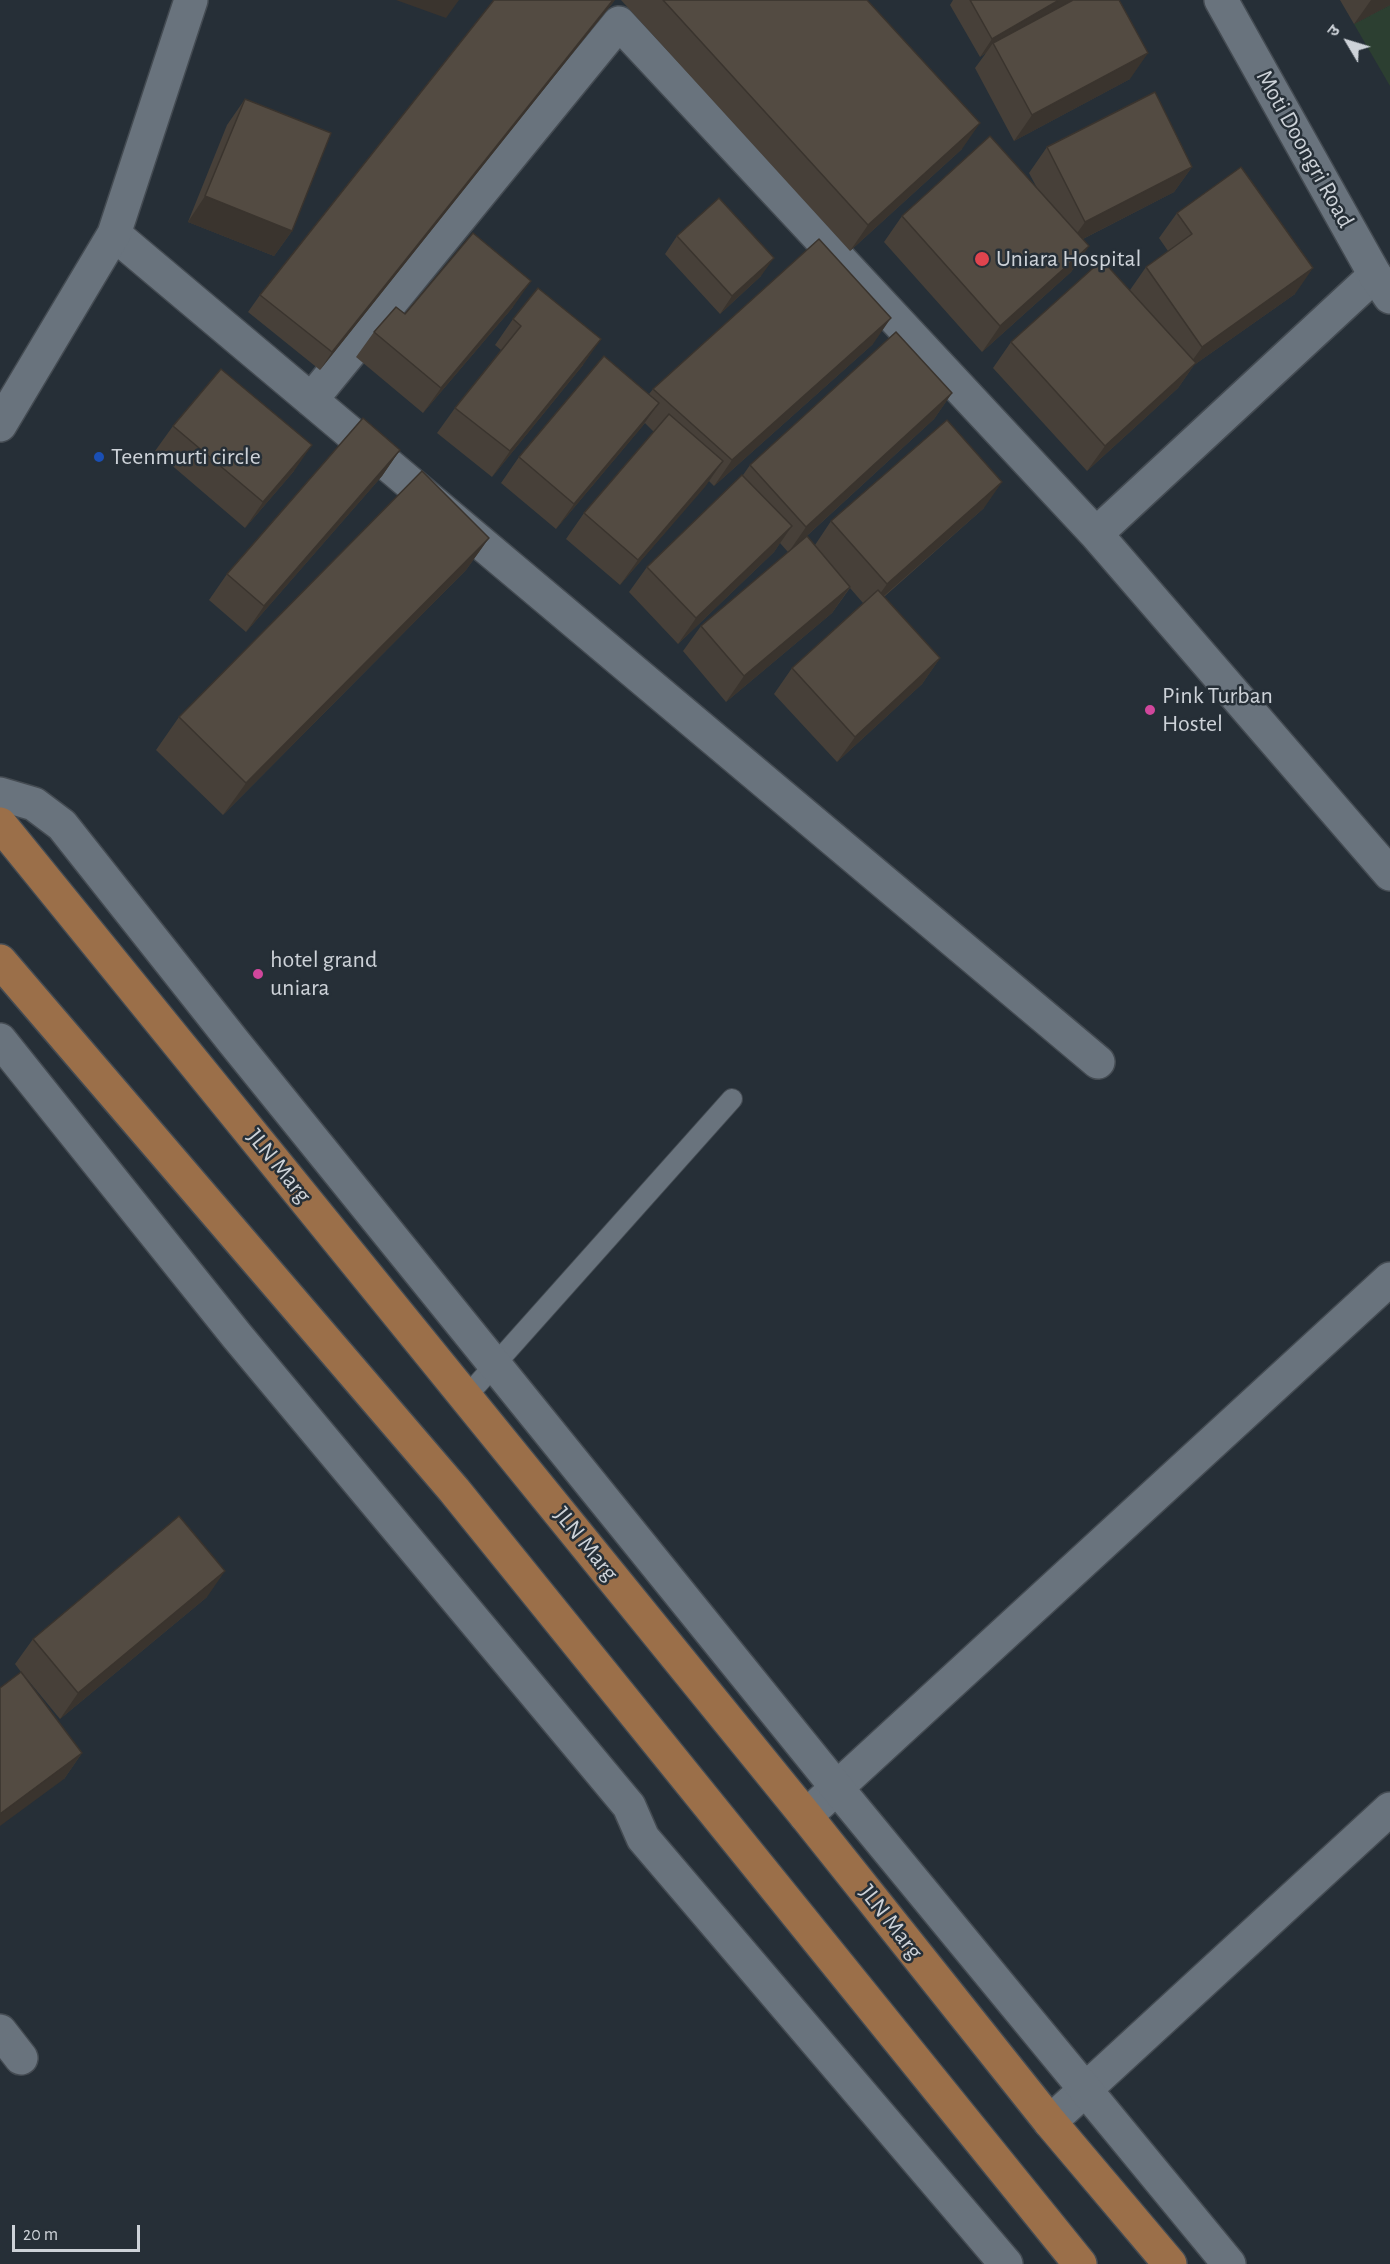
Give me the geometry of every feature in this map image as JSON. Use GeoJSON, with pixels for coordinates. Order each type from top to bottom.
{"type":"FeatureCollection","features":[{"type":"Feature","properties":{"kind":"main road","name":"JLN Marg"},"geometry":{"type":"LineString","coordinates":[[0,824],[806,1816],[1050,2122],[1170,2264]]}},
{"type":"Feature","properties":{"kind":"main road"},"geometry":{"type":"LineString","coordinates":[[0,961],[453,1490],[1080,2264]]}},
{"type":"Feature","properties":{"kind":"street"},"geometry":{"type":"LineString","coordinates":[[0,425],[114,234],[191,0]]}},
{"type":"Feature","properties":{"kind":"street","name":"Moti Doongri Road"},"geometry":{"type":"LineString","coordinates":[[1221,0],[1383,286]]}},
{"type":"Feature","properties":{"kind":"street"},"geometry":{"type":"LineString","coordinates":[[311,400],[619,23],[1096,534],[1390,874]]}},
{"type":"Feature","properties":{"kind":"street"},"geometry":{"type":"LineString","coordinates":[[114,234],[1098,1062]]}},
{"type":"Feature","properties":{"kind":"street"},"geometry":{"type":"LineString","coordinates":[[1096,534],[1383,286]]}},
{"type":"Feature","properties":{"kind":"street"},"geometry":{"type":"LineString","coordinates":[[0,794],[34,804],[63,825],[233,1041],[837,1788],[1228,2264]]}},
{"type":"Feature","properties":{"kind":"street"},"geometry":{"type":"LineString","coordinates":[[0,1041],[237,1336],[629,1806],[643,1838],[1006,2264]]}},
{"type":"Feature","properties":{"kind":"street"},"geometry":{"type":"LineString","coordinates":[[806,1816],[1390,1280]]}},
{"type":"Feature","properties":{"kind":"street"},"geometry":{"type":"LineString","coordinates":[[1050,2122],[1390,1809]]}},
{"type":"Feature","properties":{"kind":"street"},"geometry":{"type":"LineString","coordinates":[[0,2031],[21,2058]]}},
{"type":"Feature","properties":{"kind":"lane"},"geometry":{"type":"LineString","coordinates":[[466,1397],[732,1100]]}},
{"type":"Feature","properties":{"kind":"green space"},"geometry":{"type":"Polygon","coordinates":[[[1390,5],[1390,86],[1354,24],[1390,5]]]}},
{"type":"Feature","properties":{"kind":"building"},"geometry":{"type":"Polygon","coordinates":[[[494,0],[613,0],[332,352],[260,295],[494,0]]]}},
{"type":"Feature","properties":{"kind":"building"},"geometry":{"type":"Polygon","coordinates":[[[663,0],[867,0],[980,123],[868,225],[663,0]]]}},
{"type":"Feature","properties":{"kind":"building"},"geometry":{"type":"Polygon","coordinates":[[[970,0],[1059,0],[992,39],[970,0]]]}},
{"type":"Feature","properties":{"kind":"building"},"geometry":{"type":"Polygon","coordinates":[[[1073,0],[1119,0],[1148,53],[1032,115],[993,43],[1073,0]]]}},
{"type":"Feature","properties":{"kind":"building"},"geometry":{"type":"Polygon","coordinates":[[[1155,92],[1192,167],[1085,222],[1047,147],[1155,92]]]}},
{"type":"Feature","properties":{"kind":"building"},"geometry":{"type":"Polygon","coordinates":[[[245,99],[331,133],[292,231],[205,196],[245,99]]]}},
{"type":"Feature","properties":{"kind":"building"},"geometry":{"type":"Polygon","coordinates":[[[990,136],[1089,246],[1000,326],[902,216],[990,136]]]}},
{"type":"Feature","properties":{"kind":"building"},"geometry":{"type":"Polygon","coordinates":[[[1241,167],[1313,268],[1202,347],[1146,267],[1192,234],[1177,213],[1241,167]]]}},
{"type":"Feature","properties":{"kind":"building"},"geometry":{"type":"Polygon","coordinates":[[[719,198],[774,258],[732,296],[677,236],[719,198]]]}},
{"type":"Feature","properties":{"kind":"building"},"geometry":{"type":"Polygon","coordinates":[[[473,233],[531,281],[441,388],[374,332],[396,307],[405,314],[473,233]]]}},
{"type":"Feature","properties":{"kind":"building"},"geometry":{"type":"Polygon","coordinates":[[[819,239],[891,318],[732,460],[653,389],[819,239]]]}},
{"type":"Feature","properties":{"kind":"building"},"geometry":{"type":"Polygon","coordinates":[[[1102,260],[1196,363],[1105,446],[1011,342],[1102,260]]]}},
{"type":"Feature","properties":{"kind":"building"},"geometry":{"type":"Polygon","coordinates":[[[538,288],[601,339],[510,451],[455,408],[521,326],[513,319],[538,288]]]}},
{"type":"Feature","properties":{"kind":"building"},"geometry":{"type":"Polygon","coordinates":[[[896,332],[952,393],[806,527],[750,465],[896,332]]]}},
{"type":"Feature","properties":{"kind":"building"},"geometry":{"type":"Polygon","coordinates":[[[604,356],[659,403],[574,504],[519,457],[604,356]]]}},
{"type":"Feature","properties":{"kind":"building"},"geometry":{"type":"Polygon","coordinates":[[[221,369],[312,445],[263,502],[173,426],[221,369]]]}},
{"type":"Feature","properties":{"kind":"building"},"geometry":{"type":"Polygon","coordinates":[[[669,414],[723,461],[638,560],[584,513],[669,414]]]}},
{"type":"Feature","properties":{"kind":"building"},"geometry":{"type":"Polygon","coordinates":[[[363,418],[400,450],[264,606],[227,574],[363,418]]]}},
{"type":"Feature","properties":{"kind":"building"},"geometry":{"type":"Polygon","coordinates":[[[947,420],[1002,482],[887,584],[831,521],[947,420]]]}},
{"type":"Feature","properties":{"kind":"building"},"geometry":{"type":"Polygon","coordinates":[[[422,471],[489,538],[246,783],[179,717],[422,471]]]}},
{"type":"Feature","properties":{"kind":"building"},"geometry":{"type":"Polygon","coordinates":[[[742,475],[792,526],[696,618],[647,567],[742,475]]]}},
{"type":"Feature","properties":{"kind":"building"},"geometry":{"type":"Polygon","coordinates":[[[807,536],[850,587],[744,676],[701,626],[807,536]]]}},
{"type":"Feature","properties":{"kind":"building"},"geometry":{"type":"Polygon","coordinates":[[[878,590],[940,658],[855,737],[792,668],[878,590]]]}},
{"type":"Feature","properties":{"kind":"building"},"geometry":{"type":"Polygon","coordinates":[[[179,1516],[225,1571],[78,1693],[33,1639],[179,1516]]]}},
{"type":"Feature","properties":{"kind":"building"},"geometry":{"type":"Polygon","coordinates":[[[21,1672],[82,1753],[0,1814],[0,1688],[21,1672]]]}},
{"type":"Feature","properties":{"kind":"place","name":"Uniara Hospital"},"geometry":{"type":"Point","coordinates":[982,259]}},
{"type":"Feature","properties":{"kind":"place","name":"Teenmurti circle"},"geometry":{"type":"Point","coordinates":[99,457]}},
{"type":"Feature","properties":{"kind":"place","name":"Pink Turban Hostel"},"geometry":{"type":"Point","coordinates":[1150,710]}},
{"type":"Feature","properties":{"kind":"place","name":"hotel grand uniara"},"geometry":{"type":"Point","coordinates":[258,974]}}]}
